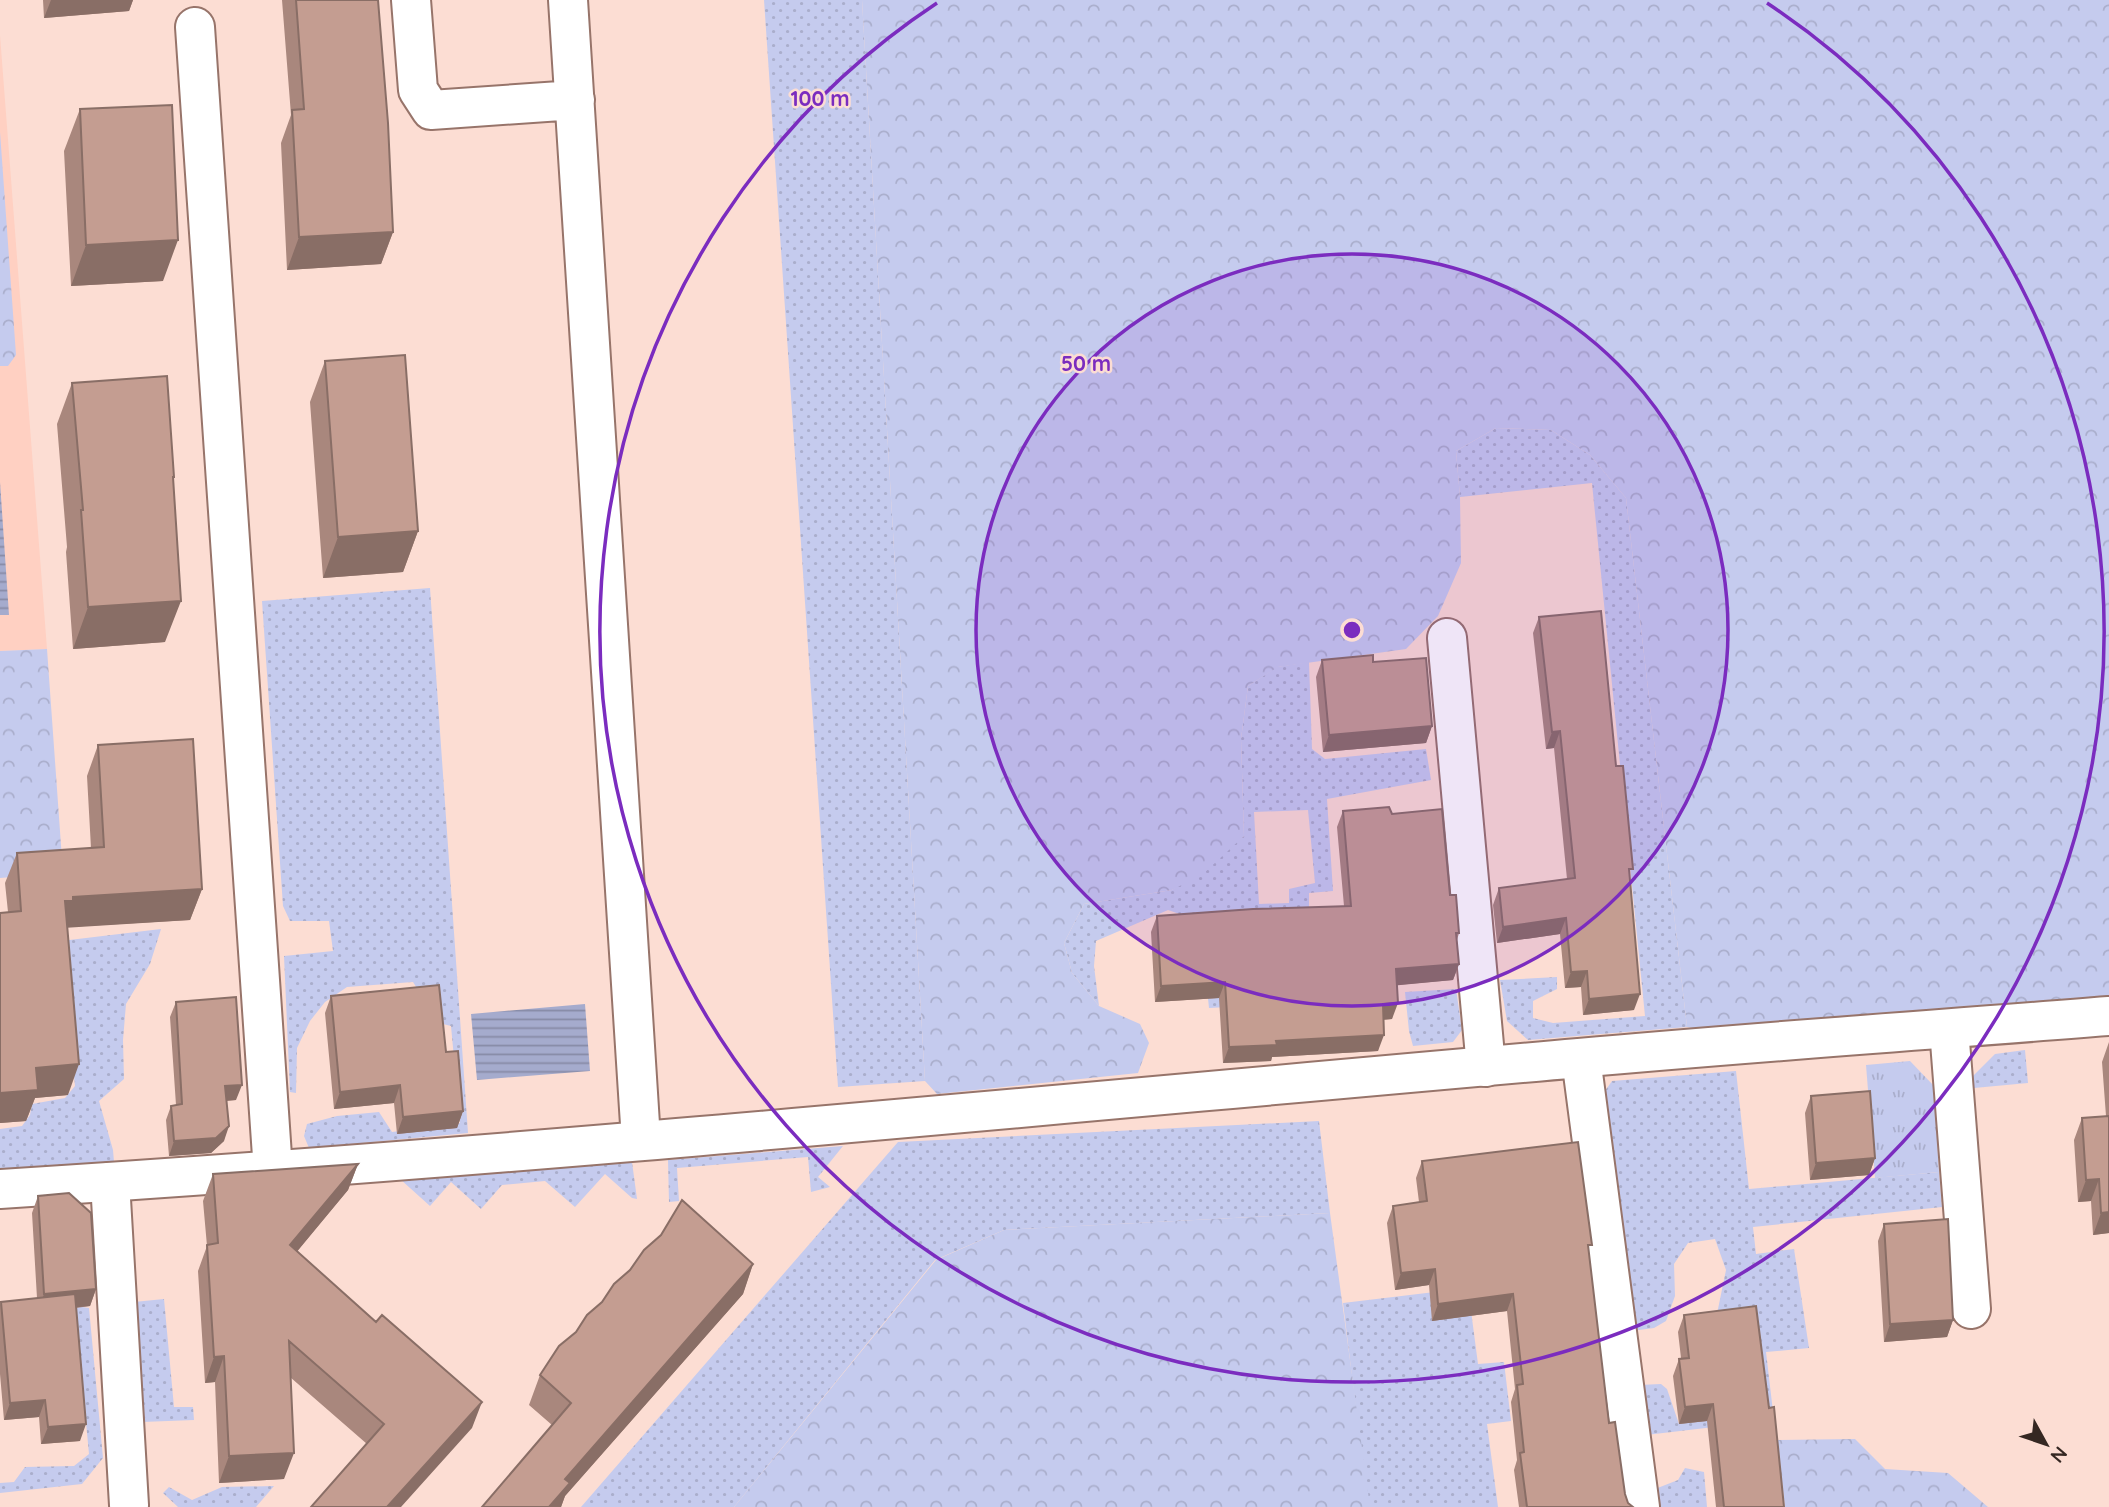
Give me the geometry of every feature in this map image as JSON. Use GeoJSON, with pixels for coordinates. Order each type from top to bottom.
{"type":"FeatureCollection","features":[{"type":"Feature","properties":{"kind":"street"},"geometry":{"type":"LineString","coordinates":[[411,0],[418,90],[431,110],[575,100]]}},
{"type":"Feature","properties":{"kind":"street"},"geometry":{"type":"LineString","coordinates":[[568,0],[641,1140]]}},
{"type":"Feature","properties":{"kind":"street"},"geometry":{"type":"LineString","coordinates":[[195,27],[273,1171]]}},
{"type":"Feature","properties":{"kind":"street"},"geometry":{"type":"LineString","coordinates":[[1447,638],[1486,1066]]}},
{"type":"Feature","properties":{"kind":"street"},"geometry":{"type":"LineString","coordinates":[[0,1189],[273,1171],[981,1112],[1486,1066],[2109,1016]]}},
{"type":"Feature","properties":{"kind":"street"},"geometry":{"type":"LineString","coordinates":[[1949,1029],[1971,1309]]}},
{"type":"Feature","properties":{"kind":"street"},"geometry":{"type":"LineString","coordinates":[[1581,1058],[1640,1507]]}},
{"type":"Feature","properties":{"kind":"street"},"geometry":{"type":"LineString","coordinates":[[110,1182],[128,1506]]}},
{"type":"Feature","properties":{"kind":"shaded area"},"geometry":{"type":"Polygon","coordinates":[[[0,35],[47,649],[0,651],[0,35]]]}},
{"type":"Feature","properties":{"kind":"shaded area"},"geometry":{"type":"Polygon","coordinates":[[[0,482],[9,615],[0,615],[0,482]]]}},
{"type":"Feature","properties":{"kind":"shaded area"},"geometry":{"type":"Polygon","coordinates":[[[585,1004],[590,1071],[477,1080],[471,1014],[585,1004]]]}},
{"type":"Feature","properties":{"kind":"green space"},"geometry":{"type":"Polygon","coordinates":[[[764,0],[862,0],[925,1081],[838,1087],[764,0]]]}},
{"type":"Feature","properties":{"kind":"green space"},"geometry":{"type":"Polygon","coordinates":[[[862,0],[2109,0],[2109,999],[1722,1034],[1687,1027],[1626,498],[1590,455],[1551,430],[1496,428],[1456,451],[1461,563],[1438,616],[1406,649],[1278,667],[1248,686],[1241,739],[1244,836],[1203,874],[1172,890],[1084,904],[1064,943],[1072,973],[1099,1006],[1140,1024],[1149,1043],[1138,1073],[937,1094],[925,1081],[862,0]]]}},
{"type":"Feature","properties":{"kind":"green space"},"geometry":{"type":"Polygon","coordinates":[[[0,132],[16,355],[8,366],[0,366],[0,132]]]}},
{"type":"Feature","properties":{"kind":"green space"},"geometry":{"type":"Polygon","coordinates":[[[1496,428],[1551,430],[1590,455],[1626,498],[1687,1027],[1528,1040],[1507,1021],[1500,980],[1557,977],[1557,989],[1533,1001],[1533,1018],[1553,1023],[1645,1016],[1592,483],[1460,497],[1456,451],[1496,428]]]}},
{"type":"Feature","properties":{"kind":"green space"},"geometry":{"type":"Polygon","coordinates":[[[430,588],[468,1133],[309,1148],[304,1136],[307,1124],[337,1116],[379,1112],[392,1132],[460,1123],[451,1026],[439,1023],[413,982],[347,987],[325,1002],[310,1021],[297,1048],[296,1093],[290,1092],[284,956],[333,951],[329,921],[290,921],[283,906],[262,601],[430,588]]]}},
{"type":"Feature","properties":{"kind":"green space"},"geometry":{"type":"Polygon","coordinates":[[[47,649],[63,873],[0,878],[0,651],[47,649]]]}},
{"type":"Feature","properties":{"kind":"green space"},"geometry":{"type":"Polygon","coordinates":[[[1309,662],[1312,749],[1325,759],[1426,749],[1431,780],[1327,799],[1333,891],[1309,893],[1309,916],[1265,1005],[1209,1008],[1200,921],[1168,910],[1096,941],[1094,966],[1099,1006],[1072,973],[1064,943],[1084,904],[1172,890],[1244,836],[1241,739],[1248,686],[1277,667],[1309,662]],[[1308,810],[1254,812],[1259,904],[1289,903],[1289,889],[1315,883],[1308,810]]]}},
{"type":"Feature","properties":{"kind":"green space"},"geometry":{"type":"Polygon","coordinates":[[[161,929],[150,964],[126,1004],[124,1079],[99,1101],[114,1162],[0,1169],[0,1129],[22,1126],[30,1115],[32,1104],[65,1098],[75,1086],[61,941],[161,929]]]}},
{"type":"Feature","properties":{"kind":"green space"},"geometry":{"type":"Polygon","coordinates":[[[1456,989],[1462,1030],[1453,1042],[1413,1046],[1405,992],[1456,989]]]}},
{"type":"Feature","properties":{"kind":"green space"},"geometry":{"type":"Polygon","coordinates":[[[2025,1050],[2028,1083],[1974,1088],[1973,1076],[1995,1054],[2025,1050]]]}},
{"type":"Feature","properties":{"kind":"green space"},"geometry":{"type":"Polygon","coordinates":[[[1910,1061],[1934,1086],[1939,1172],[1875,1178],[1866,1065],[1910,1061]]]}},
{"type":"Feature","properties":{"kind":"green space"},"geometry":{"type":"Polygon","coordinates":[[[1736,1071],[1749,1189],[1939,1172],[1942,1207],[1753,1227],[1756,1254],[1794,1249],[1809,1348],[1766,1352],[1774,1420],[1646,1435],[1639,1385],[1661,1384],[1667,1389],[1679,1424],[1718,1309],[1726,1270],[1715,1239],[1688,1243],[1674,1264],[1675,1296],[1666,1321],[1654,1328],[1632,1331],[1600,1098],[1612,1081],[1736,1071]]]}},
{"type":"Feature","properties":{"kind":"green space"},"geometry":{"type":"Polygon","coordinates":[[[1319,1121],[1330,1213],[1004,1230],[935,1260],[734,1507],[581,1507],[898,1142],[1319,1121]]]}},
{"type":"Feature","properties":{"kind":"green space"},"geometry":{"type":"Polygon","coordinates":[[[843,1146],[818,1177],[830,1187],[811,1192],[808,1157],[677,1168],[679,1201],[669,1202],[668,1160],[843,1146]]]}},
{"type":"Feature","properties":{"kind":"green space"},"geometry":{"type":"Polygon","coordinates":[[[632,1162],[637,1199],[632,1198],[605,1174],[575,1207],[545,1181],[502,1185],[481,1209],[451,1182],[430,1206],[400,1179],[632,1162]]]}},
{"type":"Feature","properties":{"kind":"green space"},"geometry":{"type":"Polygon","coordinates":[[[1330,1213],[1370,1507],[734,1507],[936,1260],[1004,1230],[1330,1213]]]}},
{"type":"Feature","properties":{"kind":"green space"},"geometry":{"type":"Polygon","coordinates":[[[1468,1288],[1478,1364],[1504,1362],[1511,1421],[1487,1424],[1498,1507],[1368,1507],[1343,1303],[1468,1288]]]}},
{"type":"Feature","properties":{"kind":"green space"},"geometry":{"type":"Polygon","coordinates":[[[164,1299],[174,1407],[193,1407],[194,1420],[142,1422],[134,1302],[164,1299]]]}},
{"type":"Feature","properties":{"kind":"green space"},"geometry":{"type":"Polygon","coordinates":[[[75,1306],[89,1308],[103,1458],[82,1484],[0,1493],[0,1483],[14,1482],[25,1467],[74,1466],[89,1454],[75,1306]]]}},
{"type":"Feature","properties":{"kind":"green space"},"geometry":{"type":"Polygon","coordinates":[[[1855,1439],[1885,1469],[1948,1473],[1988,1507],[1785,1507],[1777,1440],[1855,1439]]]}},
{"type":"Feature","properties":{"kind":"green space"},"geometry":{"type":"Polygon","coordinates":[[[1685,1468],[1704,1472],[1707,1507],[1656,1507],[1655,1489],[1678,1480],[1685,1468]]]}},
{"type":"Feature","properties":{"kind":"green space"},"geometry":{"type":"Polygon","coordinates":[[[274,1486],[256,1507],[178,1507],[163,1493],[169,1487],[192,1500],[222,1487],[274,1486]]]}},
{"type":"Feature","properties":{"kind":"building"},"geometry":{"type":"Polygon","coordinates":[[[296,0],[378,0],[393,232],[299,237],[292,110],[304,109],[296,0]]]}},
{"type":"Feature","properties":{"kind":"building"},"geometry":{"type":"Polygon","coordinates":[[[172,105],[178,240],[86,245],[80,109],[172,105]]]}},
{"type":"Feature","properties":{"kind":"building"},"geometry":{"type":"Polygon","coordinates":[[[405,355],[418,531],[338,537],[325,361],[405,355]]]}},
{"type":"Feature","properties":{"kind":"building"},"geometry":{"type":"Polygon","coordinates":[[[167,376],[181,601],[88,607],[72,383],[167,376]]]}},
{"type":"Feature","properties":{"kind":"building"},"geometry":{"type":"Polygon","coordinates":[[[1601,611],[1616,766],[1623,766],[1633,869],[1629,869],[1640,994],[1589,999],[1587,971],[1571,972],[1566,918],[1503,927],[1499,888],[1575,878],[1560,731],[1552,732],[1539,617],[1601,611]]]}},
{"type":"Feature","properties":{"kind":"building"},"geometry":{"type":"Polygon","coordinates":[[[1373,655],[1373,662],[1426,658],[1432,726],[1329,735],[1322,660],[1373,655]]]}},
{"type":"Feature","properties":{"kind":"building"},"geometry":{"type":"Polygon","coordinates":[[[193,739],[202,889],[73,897],[73,901],[65,901],[79,1064],[36,1068],[38,1090],[0,1093],[0,913],[21,911],[17,853],[104,847],[98,745],[193,739]]]}},
{"type":"Feature","properties":{"kind":"building"},"geometry":{"type":"Polygon","coordinates":[[[1389,807],[1392,814],[1442,809],[1450,895],[1456,895],[1459,964],[1396,969],[1398,1003],[1383,1004],[1384,1035],[1276,1041],[1277,1045],[1229,1047],[1225,982],[1161,986],[1157,916],[1351,906],[1343,811],[1389,807]]]}},
{"type":"Feature","properties":{"kind":"building"},"geometry":{"type":"Polygon","coordinates":[[[439,985],[446,1052],[458,1051],[463,1111],[403,1117],[400,1085],[340,1092],[331,996],[439,985]]]}},
{"type":"Feature","properties":{"kind":"building"},"geometry":{"type":"Polygon","coordinates":[[[236,997],[242,1085],[225,1086],[229,1126],[216,1138],[174,1141],[171,1106],[182,1104],[176,1002],[236,997]]]}},
{"type":"Feature","properties":{"kind":"building"},"geometry":{"type":"Polygon","coordinates":[[[1870,1091],[1875,1158],[1816,1163],[1811,1096],[1870,1091]]]}},
{"type":"Feature","properties":{"kind":"building"},"geometry":{"type":"Polygon","coordinates":[[[2109,1116],[2109,1212],[2101,1213],[2099,1179],[2086,1180],[2082,1118],[2109,1116]]]}},
{"type":"Feature","properties":{"kind":"building"},"geometry":{"type":"Polygon","coordinates":[[[1578,1142],[1592,1245],[1588,1245],[1609,1423],[1615,1422],[1625,1494],[1628,1503],[1633,1507],[1527,1507],[1520,1453],[1524,1452],[1517,1385],[1523,1384],[1513,1294],[1438,1304],[1435,1269],[1401,1273],[1393,1206],[1427,1201],[1422,1161],[1578,1142]]]}},
{"type":"Feature","properties":{"kind":"building"},"geometry":{"type":"Polygon","coordinates":[[[358,1164],[290,1245],[376,1322],[382,1315],[482,1402],[387,1507],[311,1507],[384,1424],[289,1341],[294,1453],[229,1456],[224,1356],[214,1357],[207,1245],[218,1243],[213,1174],[358,1164]]]}},
{"type":"Feature","properties":{"kind":"building"},"geometry":{"type":"Polygon","coordinates":[[[69,1193],[91,1213],[96,1289],[44,1294],[38,1196],[69,1193]]]}},
{"type":"Feature","properties":{"kind":"building"},"geometry":{"type":"Polygon","coordinates":[[[682,1200],[753,1264],[565,1479],[570,1483],[549,1507],[482,1507],[571,1403],[540,1375],[559,1346],[576,1332],[614,1284],[661,1235],[682,1200]]]}},
{"type":"Feature","properties":{"kind":"building"},"geometry":{"type":"Polygon","coordinates":[[[1948,1219],[1953,1320],[1890,1324],[1884,1224],[1948,1219]]]}},
{"type":"Feature","properties":{"kind":"building"},"geometry":{"type":"Polygon","coordinates":[[[75,1294],[86,1424],[48,1427],[45,1400],[10,1403],[1,1302],[75,1294]]]}},
{"type":"Feature","properties":{"kind":"building"},"geometry":{"type":"Polygon","coordinates":[[[1756,1306],[1769,1408],[1774,1407],[1784,1507],[1724,1507],[1713,1404],[1685,1407],[1679,1359],[1689,1358],[1684,1315],[1756,1306]]]}}]}
